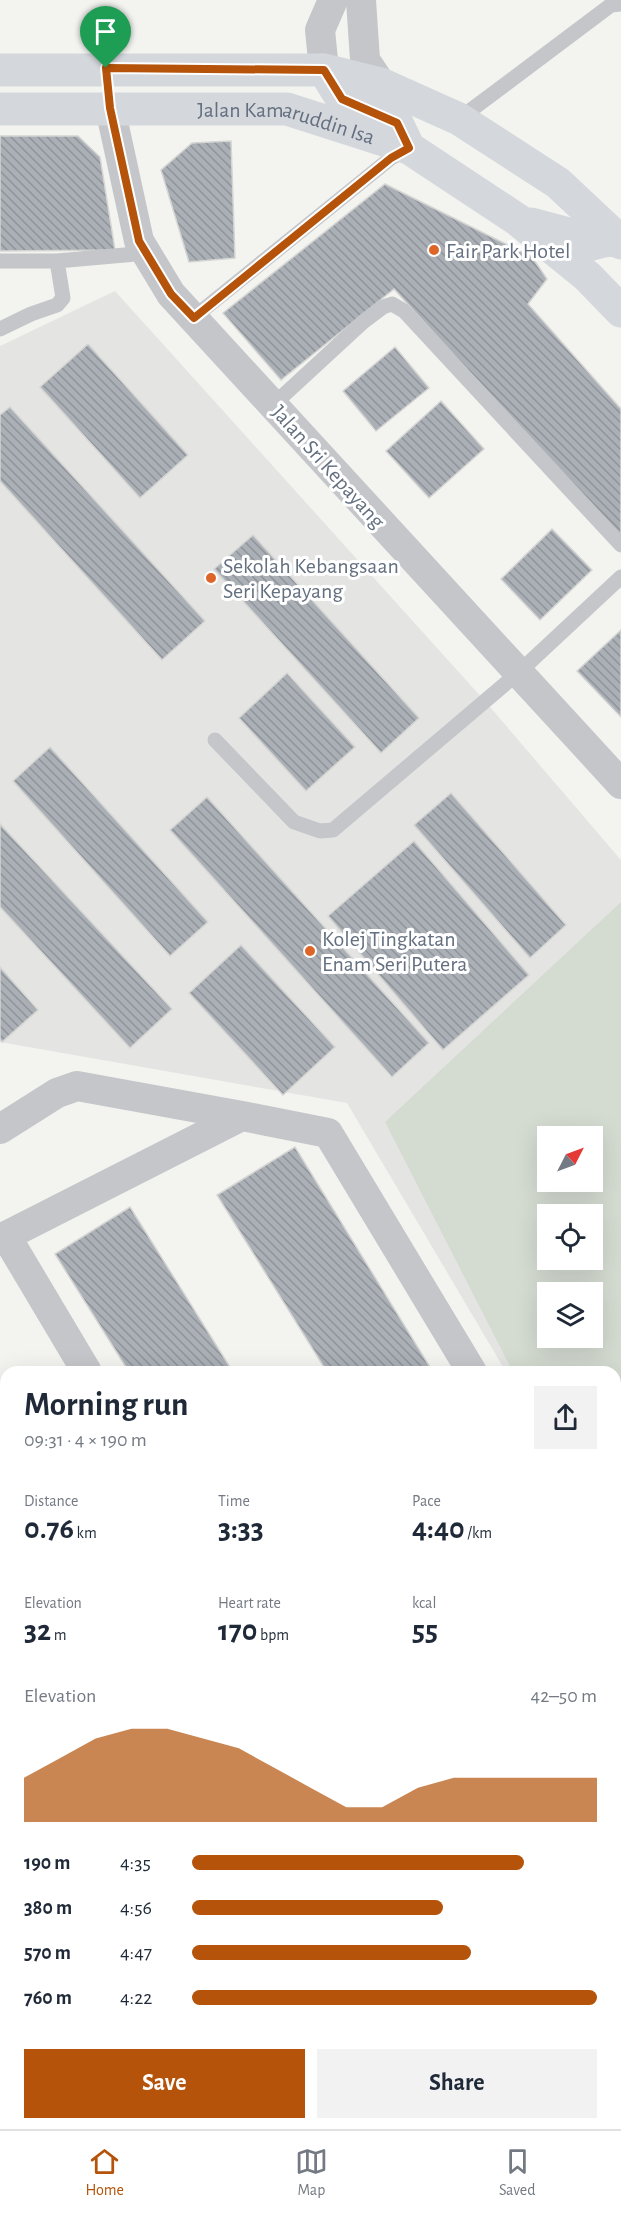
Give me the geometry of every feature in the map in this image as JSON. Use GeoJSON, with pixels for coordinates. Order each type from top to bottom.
{"type":"FeatureCollection","features":[{"type":"Feature","properties":{"kind":"main road","name":"Jalan Kamaruddin Isa"},"geometry":{"type":"LineString","coordinates":[[0,70],[106,68],[324,70],[381,84],[459,119],[558,183],[621,242]]}},
{"type":"Feature","properties":{"kind":"main road"},"geometry":{"type":"LineString","coordinates":[[106,68],[110,108]]}},
{"type":"Feature","properties":{"kind":"main road"},"geometry":{"type":"LineString","coordinates":[[324,70],[342,99],[397,123],[409,148]]}},
{"type":"Feature","properties":{"kind":"main road","name":"Jalan Kamaruddin Isa"},"geometry":{"type":"LineString","coordinates":[[0,109],[288,109],[409,148],[518,220],[587,276],[621,310]]}},
{"type":"Feature","properties":{"kind":"main road"},"geometry":{"type":"LineString","coordinates":[[518,220],[572,235],[592,244],[612,239],[621,242]]}},
{"type":"Feature","properties":{"kind":"street"},"geometry":{"type":"LineString","coordinates":[[324,70],[320,30],[333,0]]}},
{"type":"Feature","properties":{"kind":"street"},"geometry":{"type":"LineString","coordinates":[[361,0],[365,60],[381,84]]}},
{"type":"Feature","properties":{"kind":"street","name":"Jalan Sri Kepayang"},"geometry":{"type":"LineString","coordinates":[[110,108],[139,241],[171,294],[621,784]]}},
{"type":"Feature","properties":{"kind":"street"},"geometry":{"type":"LineString","coordinates":[[0,1129],[57,1093],[77,1086],[328,1133],[468,1366]]}},
{"type":"Feature","properties":{"kind":"street"},"geometry":{"type":"LineString","coordinates":[[83,1366],[3,1231],[242,1116]]}},
{"type":"Feature","properties":{"kind":"lane"},"geometry":{"type":"LineString","coordinates":[[459,119],[611,3]]}},
{"type":"Feature","properties":{"kind":"lane"},"geometry":{"type":"LineString","coordinates":[[194,318],[391,158],[409,148]]}},
{"type":"Feature","properties":{"kind":"lane"},"geometry":{"type":"LineString","coordinates":[[0,261],[57,261],[147,253]]}},
{"type":"Feature","properties":{"kind":"lane"},"geometry":{"type":"LineString","coordinates":[[0,329],[57,305],[63,298],[57,261]]}},
{"type":"Feature","properties":{"kind":"lane"},"geometry":{"type":"LineString","coordinates":[[273,405],[363,322],[383,307],[392,304],[404,311],[621,545]]}},
{"type":"Feature","properties":{"kind":"lane"},"geometry":{"type":"LineString","coordinates":[[215,740],[294,822],[320,831],[333,830],[518,673],[621,577]]}},
{"type":"Feature","properties":{"kind":"shaded area","name":"Kolej Tingkatan Enam Seri Putera"},"geometry":{"type":"Polygon","coordinates":[[[115,291],[484,700],[621,860],[621,1366],[502,1366],[347,1103],[0,1042],[0,346],[115,291]]]}},
{"type":"Feature","properties":{"kind":"shaded area"},"geometry":{"type":"Polygon","coordinates":[[[621,902],[621,1366],[510,1366],[385,1122],[621,902]]]}},
{"type":"Feature","properties":{"kind":"building"},"geometry":{"type":"Polygon","coordinates":[[[0,136],[78,136],[100,157],[115,250],[0,251],[0,136]]]}},
{"type":"Feature","properties":{"kind":"building"},"geometry":{"type":"Polygon","coordinates":[[[231,141],[235,258],[189,262],[161,170],[192,143],[231,141]]]}},
{"type":"Feature","properties":{"kind":"building"},"geometry":{"type":"Polygon","coordinates":[[[385,184],[532,257],[547,279],[528,304],[621,409],[621,539],[394,289],[281,380],[223,313],[385,184]]]}},
{"type":"Feature","properties":{"kind":"building"},"geometry":{"type":"Polygon","coordinates":[[[88,344],[188,455],[140,498],[40,387],[88,344]]]}},
{"type":"Feature","properties":{"kind":"building"},"geometry":{"type":"Polygon","coordinates":[[[395,347],[429,388],[376,431],[343,391],[395,347]]]}},
{"type":"Feature","properties":{"kind":"building"},"geometry":{"type":"Polygon","coordinates":[[[441,401],[484,449],[429,498],[386,451],[441,401]]]}},
{"type":"Feature","properties":{"kind":"building"},"geometry":{"type":"Polygon","coordinates":[[[10,407],[205,621],[162,660],[0,481],[0,415],[10,407]]]}},
{"type":"Feature","properties":{"kind":"building"},"geometry":{"type":"Polygon","coordinates":[[[552,529],[592,570],[540,620],[501,579],[552,529]]]}},
{"type":"Feature","properties":{"kind":"building"},"geometry":{"type":"Polygon","coordinates":[[[253,535],[419,718],[381,753],[214,569],[253,535]]]}},
{"type":"Feature","properties":{"kind":"building"},"geometry":{"type":"Polygon","coordinates":[[[621,630],[621,717],[577,671],[621,630]]]}},
{"type":"Feature","properties":{"kind":"building"},"geometry":{"type":"Polygon","coordinates":[[[287,673],[355,747],[306,791],[239,718],[287,673]]]}},
{"type":"Feature","properties":{"kind":"building"},"geometry":{"type":"Polygon","coordinates":[[[50,747],[208,922],[170,956],[13,781],[50,747]]]}},
{"type":"Feature","properties":{"kind":"building"},"geometry":{"type":"Polygon","coordinates":[[[451,793],[566,925],[530,958],[414,825],[451,793]]]}},
{"type":"Feature","properties":{"kind":"building"},"geometry":{"type":"Polygon","coordinates":[[[207,797],[429,1043],[392,1077],[170,830],[207,797]]]}},
{"type":"Feature","properties":{"kind":"building"},"geometry":{"type":"Polygon","coordinates":[[[0,824],[172,1009],[130,1048],[0,907],[0,824]]]}},
{"type":"Feature","properties":{"kind":"building"},"geometry":{"type":"Polygon","coordinates":[[[414,841],[529,975],[443,1050],[328,916],[414,841]]]}},
{"type":"Feature","properties":{"kind":"building"},"geometry":{"type":"Polygon","coordinates":[[[241,945],[335,1047],[283,1095],[189,993],[241,945]]]}},
{"type":"Feature","properties":{"kind":"building"},"geometry":{"type":"Polygon","coordinates":[[[0,967],[38,1010],[2,1042],[0,1039],[0,967]]]}},
{"type":"Feature","properties":{"kind":"building"},"geometry":{"type":"Polygon","coordinates":[[[295,1147],[429,1366],[323,1366],[217,1195],[295,1147]]]}},
{"type":"Feature","properties":{"kind":"building"},"geometry":{"type":"Polygon","coordinates":[[[130,1207],[229,1366],[125,1366],[55,1254],[130,1207]]]}},
{"type":"Feature","properties":{"kind":"place","name":"Fair Park Hotel"},"geometry":{"type":"Point","coordinates":[434,250]}},
{"type":"Feature","properties":{"kind":"place","name":"Sekolah Kebangsaan Seri Kepayang"},"geometry":{"type":"Point","coordinates":[211,578]}},
{"type":"Feature","properties":{"kind":"place","name":"Kolej Tingkatan Enam Seri Putera"},"geometry":{"type":"Point","coordinates":[310,951]}},
{"type":"Feature","properties":{"kind":"route"},"geometry":{"type":"LineString","coordinates":[[106,68],[324,70],[342,99],[397,123],[409,148],[391,158],[194,318],[171,294],[139,241],[110,108],[106,68]]}}]}
